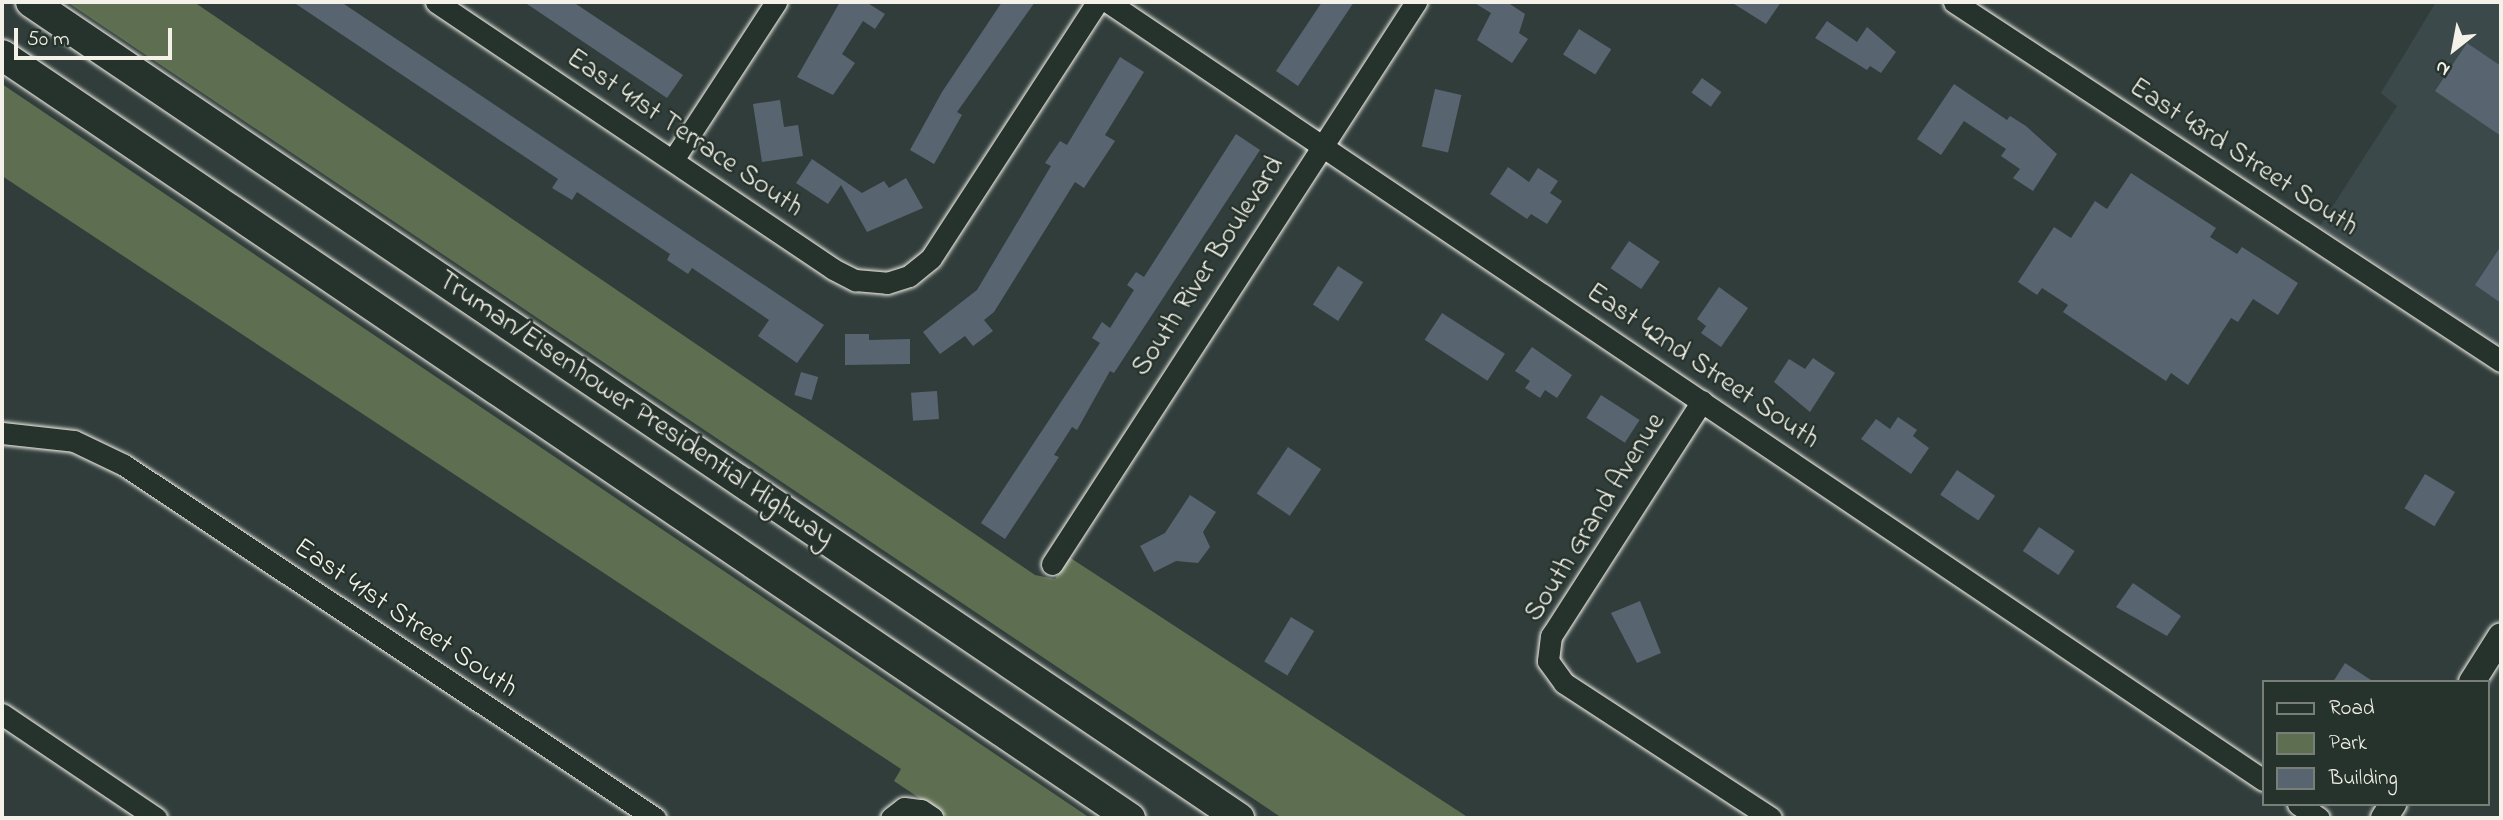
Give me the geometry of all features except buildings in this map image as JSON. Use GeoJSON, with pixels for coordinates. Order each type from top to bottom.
{"type":"FeatureCollection","features":[{"type":"Feature","properties":{"kind":"highway","name":"Truman/Eisenhower Presidential Highway"},"geometry":{"type":"LineString","coordinates":[[31,2],[1239,818]]}},
{"type":"Feature","properties":{"kind":"highway"},"geometry":{"type":"LineString","coordinates":[[2,55],[1130,818]]}},
{"type":"Feature","properties":{"kind":"main road"},"geometry":{"type":"LineString","coordinates":[[2473,680],[2501,636]]}},
{"type":"Feature","properties":{"kind":"street"},"geometry":{"type":"LineString","coordinates":[[673,160],[776,2]]}},
{"type":"Feature","properties":{"kind":"street","name":"East 41st Terrace South"},"geometry":{"type":"LineString","coordinates":[[449,5],[844,274],[867,283],[887,283],[909,276],[930,258],[1097,2]]}},
{"type":"Feature","properties":{"kind":"street","name":"East 42nd Street South"},"geometry":{"type":"LineString","coordinates":[[1108,2],[2262,779]]}},
{"type":"Feature","properties":{"kind":"street","name":"South River Boulevard"},"geometry":{"type":"LineString","coordinates":[[1052,565],[1416,2]]}},
{"type":"Feature","properties":{"kind":"street","name":"East 43rd Street South"},"geometry":{"type":"LineString","coordinates":[[1954,2],[2501,361]]}},
{"type":"Feature","properties":{"kind":"street","name":"South Grand Avenue"},"geometry":{"type":"LineString","coordinates":[[1702,401],[1551,636],[1548,661],[1564,683],[1771,818]]}},
{"type":"Feature","properties":{"kind":"street","name":"East 41st Street South"},"geometry":{"type":"LineString","coordinates":[[2,433],[74,441],[124,465],[655,818]]}},
{"type":"Feature","properties":{"kind":"street"},"geometry":{"type":"LineString","coordinates":[[2,714],[156,818]]}},
{"type":"Feature","properties":{"kind":"street"},"geometry":{"type":"LineString","coordinates":[[2301,806],[2319,818]]}},
{"type":"Feature","properties":{"kind":"street"},"geometry":{"type":"LineString","coordinates":[[898,813],[920,810],[933,818]]}},
{"type":"Feature","properties":{"kind":"shaded area"},"geometry":{"type":"Polygon","coordinates":[[[2436,2],[2501,2],[2501,347],[2320,226],[2397,106],[2381,93],[2436,2]]]}},
{"type":"Feature","properties":{"kind":"green space"},"geometry":{"type":"Polygon","coordinates":[[[67,2],[194,2],[1035,575],[1055,579],[1069,557],[1469,818],[1282,818],[67,2]]]}},
{"type":"Feature","properties":{"kind":"green space"},"geometry":{"type":"Polygon","coordinates":[[[2,84],[1090,818],[949,818],[894,781],[901,769],[2,176],[2,84]]]}}]}
